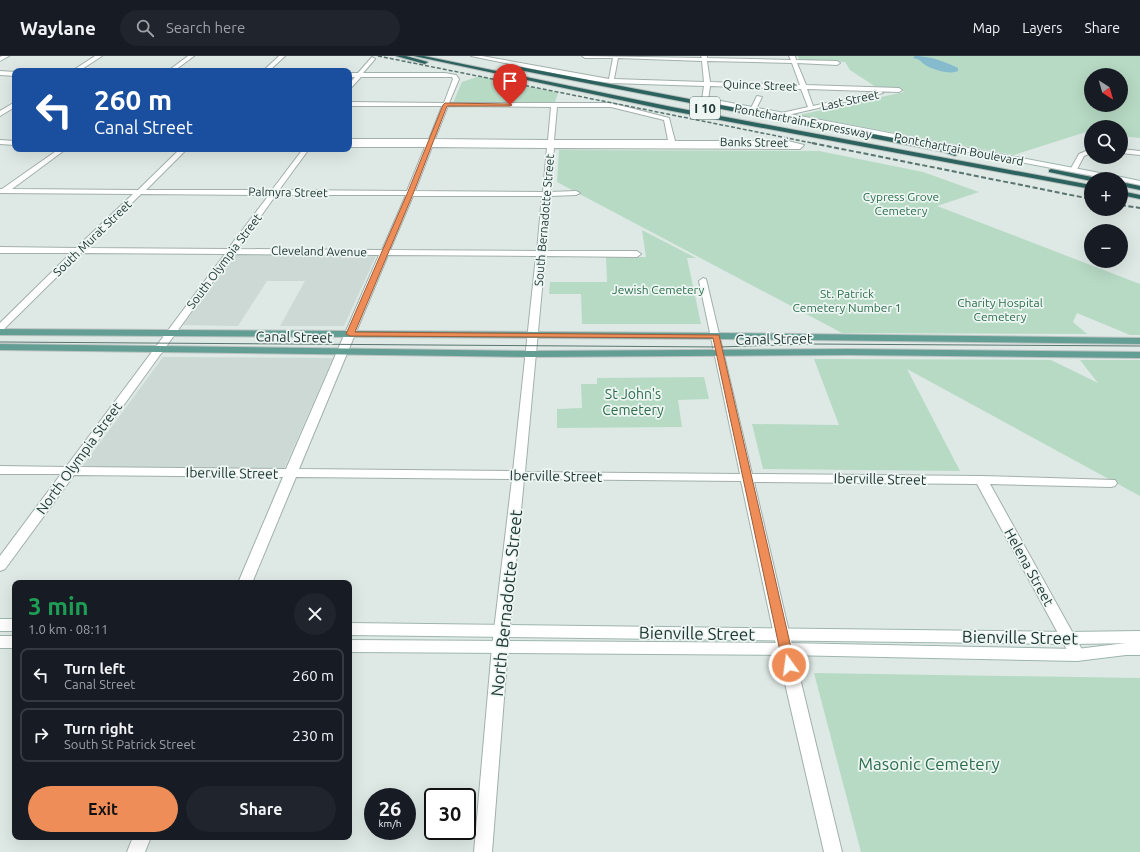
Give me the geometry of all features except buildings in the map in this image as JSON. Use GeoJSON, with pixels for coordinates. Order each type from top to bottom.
{"type":"FeatureCollection","features":[{"type":"Feature","properties":{"kind":"highway"},"geometry":{"type":"LineString","coordinates":[[399,56],[594,95],[602,95]]}},
{"type":"Feature","properties":{"kind":"highway","name":"Pontchartrain Expressway"},"geometry":{"type":"LineString","coordinates":[[417,56],[454,61],[1084,178]]}},
{"type":"Feature","properties":{"kind":"highway","name":"Pontchartrain Expressway"},"geometry":{"type":"LineString","coordinates":[[441,56],[454,61],[602,95],[1084,186]]}},
{"type":"Feature","properties":{"kind":"highway"},"geometry":{"type":"LineString","coordinates":[[465,58],[946,150],[955,154]]}},
{"type":"Feature","properties":{"kind":"highway"},"geometry":{"type":"LineString","coordinates":[[565,78],[705,100]]}},
{"type":"Feature","properties":{"kind":"highway"},"geometry":{"type":"LineString","coordinates":[[814,135],[824,140],[1084,192]]}},
{"type":"Feature","properties":{"kind":"highway"},"geometry":{"type":"LineString","coordinates":[[1128,185],[1140,188]]}},
{"type":"Feature","properties":{"kind":"highway"},"geometry":{"type":"LineString","coordinates":[[1128,194],[1140,196]]}},
{"type":"Feature","properties":{"kind":"highway"},"geometry":{"type":"LineString","coordinates":[[1128,200],[1140,202]]}},
{"type":"Feature","properties":{"kind":"main road","name":"Canal Street"},"geometry":{"type":"LineString","coordinates":[[0,332],[716,336],[1140,341]]}},
{"type":"Feature","properties":{"kind":"main road"},"geometry":{"type":"LineString","coordinates":[[65,348],[79,333]]}},
{"type":"Feature","properties":{"kind":"main road"},"geometry":{"type":"LineString","coordinates":[[478,352],[482,335]]}},
{"type":"Feature","properties":{"kind":"main road"},"geometry":{"type":"LineString","coordinates":[[1054,340],[1064,355]]}},
{"type":"Feature","properties":{"kind":"main road","name":"Canal Street"},"geometry":{"type":"LineString","coordinates":[[0,347],[342,352],[478,352],[532,354],[848,352],[1140,355]]}},
{"type":"Feature","properties":{"kind":"street"},"geometry":{"type":"LineString","coordinates":[[0,59],[6,56]]}},
{"type":"Feature","properties":{"kind":"street"},"geometry":{"type":"LineString","coordinates":[[80,68],[99,56]]}},
{"type":"Feature","properties":{"kind":"street"},"geometry":{"type":"LineString","coordinates":[[175,68],[191,56]]}},
{"type":"Feature","properties":{"kind":"street"},"geometry":{"type":"LineString","coordinates":[[269,68],[282,56]]}},
{"type":"Feature","properties":{"kind":"street","name":"Quince Street"},"geometry":{"type":"LineString","coordinates":[[474,56],[524,63],[611,81],[899,90]]}},
{"type":"Feature","properties":{"kind":"street"},"geometry":{"type":"LineString","coordinates":[[585,56],[793,59],[837,63]]}},
{"type":"Feature","properties":{"kind":"street"},"geometry":{"type":"LineString","coordinates":[[611,81],[615,56]]}},
{"type":"Feature","properties":{"kind":"street"},"geometry":{"type":"LineString","coordinates":[[704,58],[707,84],[705,100]]}},
{"type":"Feature","properties":{"kind":"street"},"geometry":{"type":"LineString","coordinates":[[352,84],[372,59]]}},
{"type":"Feature","properties":{"kind":"street"},"geometry":{"type":"LineString","coordinates":[[793,59],[811,108]]}},
{"type":"Feature","properties":{"kind":"street"},"geometry":{"type":"LineString","coordinates":[[0,74],[12,74]]}},
{"type":"Feature","properties":{"kind":"street"},"geometry":{"type":"LineString","coordinates":[[246,580],[384,252],[410,194],[456,79],[454,76],[352,75]]}},
{"type":"Feature","properties":{"kind":"street","name":"Last Street"},"geometry":{"type":"LineString","coordinates":[[779,115],[899,90]]}},
{"type":"Feature","properties":{"kind":"street"},"geometry":{"type":"LineString","coordinates":[[753,110],[759,97]]}},
{"type":"Feature","properties":{"kind":"street","name":"Pontchartrain Boulevard"},"geometry":{"type":"LineString","coordinates":[[705,100],[1084,172]]}},
{"type":"Feature","properties":{"kind":"street"},"geometry":{"type":"LineString","coordinates":[[0,104],[12,104]]}},
{"type":"Feature","properties":{"kind":"street"},"geometry":{"type":"LineString","coordinates":[[352,104],[611,105],[667,119],[672,144]]}},
{"type":"Feature","properties":{"kind":"street","name":"South Bernadotte Street"},"geometry":{"type":"LineString","coordinates":[[532,354],[554,105]]}},
{"type":"Feature","properties":{"kind":"street"},"geometry":{"type":"LineString","coordinates":[[0,114],[12,106]]}},
{"type":"Feature","properties":{"kind":"street"},"geometry":{"type":"LineString","coordinates":[[0,141],[12,141]]}},
{"type":"Feature","properties":{"kind":"street","name":"Banks Street"},"geometry":{"type":"LineString","coordinates":[[352,141],[430,144]]}},
{"type":"Feature","properties":{"kind":"street","name":"Banks Street"},"geometry":{"type":"LineString","coordinates":[[352,145],[788,143],[801,145],[800,147],[726,144]]}},
{"type":"Feature","properties":{"kind":"street"},"geometry":{"type":"LineString","coordinates":[[2,192],[59,152]]}},
{"type":"Feature","properties":{"kind":"street","name":"South Murat Street"},"geometry":{"type":"LineString","coordinates":[[0,328],[78,250],[181,152]]}},
{"type":"Feature","properties":{"kind":"street","name":"South Olympia Street"},"geometry":{"type":"LineString","coordinates":[[158,350],[304,152]]}},
{"type":"Feature","properties":{"kind":"street"},"geometry":{"type":"LineString","coordinates":[[1128,152],[1140,153]]}},
{"type":"Feature","properties":{"kind":"street"},"geometry":{"type":"LineString","coordinates":[[1074,170],[1080,155],[1084,154]]}},
{"type":"Feature","properties":{"kind":"street","name":"Pontchartrain Boulevard"},"geometry":{"type":"LineString","coordinates":[[1128,181],[1140,183]]}},
{"type":"Feature","properties":{"kind":"street","name":"Palmyra Street"},"geometry":{"type":"LineString","coordinates":[[2,192],[140,191],[410,194],[576,193]]}},
{"type":"Feature","properties":{"kind":"street","name":"Cleveland Avenue"},"geometry":{"type":"LineString","coordinates":[[0,250],[233,250],[637,254]]}},
{"type":"Feature","properties":{"kind":"street"},"geometry":{"type":"LineString","coordinates":[[703,281],[833,852]]}},
{"type":"Feature","properties":{"kind":"street","name":"North Olympia Street"},"geometry":{"type":"LineString","coordinates":[[0,566],[158,350]]}},
{"type":"Feature","properties":{"kind":"street","name":"North Bernadotte Street"},"geometry":{"type":"LineString","coordinates":[[483,852],[500,647],[532,354]]}},
{"type":"Feature","properties":{"kind":"street","name":"Iberville Street"},"geometry":{"type":"LineString","coordinates":[[0,470],[981,480],[1112,483]]}},
{"type":"Feature","properties":{"kind":"street","name":"Helena Street"},"geometry":{"type":"LineString","coordinates":[[981,480],[1077,655]]}},
{"type":"Feature","properties":{"kind":"street"},"geometry":{"type":"LineString","coordinates":[[0,624],[12,625]]}},
{"type":"Feature","properties":{"kind":"street","name":"Bienville Street"},"geometry":{"type":"LineString","coordinates":[[352,629],[502,631],[784,641],[1077,655],[1135,650]]}},
{"type":"Feature","properties":{"kind":"street","name":"Bienville Street"},"geometry":{"type":"LineString","coordinates":[[352,646],[500,647],[784,641],[1140,637]]}},
{"type":"Feature","properties":{"kind":"street"},"geometry":{"type":"LineString","coordinates":[[0,642],[12,642]]}},
{"type":"Feature","properties":{"kind":"street"},"geometry":{"type":"LineString","coordinates":[[136,852],[141,840]]}},
{"type":"Feature","properties":{"kind":"shaded area"},"geometry":{"type":"Polygon","coordinates":[[[237,253],[377,254],[344,326],[280,326],[305,281],[267,281],[238,326],[183,325],[237,253]]]}},
{"type":"Feature","properties":{"kind":"shaded area"},"geometry":{"type":"Polygon","coordinates":[[[163,357],[333,358],[284,469],[82,467],[163,357]]]}},
{"type":"Feature","properties":{"kind":"green space"},"geometry":{"type":"Polygon","coordinates":[[[798,56],[1140,56],[1140,138],[1128,137],[1128,120],[1084,120],[1084,133],[1014,155],[799,115],[904,92],[898,88],[876,87],[850,70],[845,62],[799,60],[798,56]]]}},
{"type":"Feature","properties":{"kind":"green space"},"geometry":{"type":"Polygon","coordinates":[[[480,76],[558,93],[554,105],[452,105],[462,82],[480,76]]]}},
{"type":"Feature","properties":{"kind":"green space"},"geometry":{"type":"Polygon","coordinates":[[[559,150],[819,151],[923,172],[979,192],[937,206],[1084,262],[1084,268],[1098,268],[1140,284],[1140,335],[1130,335],[1077,313],[1073,322],[1087,334],[842,333],[557,182],[559,150]]]}},
{"type":"Feature","properties":{"kind":"green space","name":"Jewish Cemetery"},"geometry":{"type":"Polygon","coordinates":[[[642,230],[696,258],[687,258],[701,324],[582,324],[581,294],[549,294],[550,282],[607,282],[606,257],[646,257],[642,230]]]}},
{"type":"Feature","properties":{"kind":"green space"},"geometry":{"type":"Polygon","coordinates":[[[814,359],[1051,360],[1098,383],[1080,360],[1140,360],[1140,496],[907,369],[960,471],[763,469],[752,424],[839,425],[814,359]]]}},
{"type":"Feature","properties":{"kind":"green space","name":"St John's Cemetery"},"geometry":{"type":"Polygon","coordinates":[[[704,377],[709,399],[678,400],[682,427],[557,428],[557,409],[582,408],[581,384],[597,384],[597,378],[704,377]]]}},
{"type":"Feature","properties":{"kind":"green space","name":"Masonic Cemetery"},"geometry":{"type":"Polygon","coordinates":[[[814,673],[1140,678],[1140,852],[861,852],[814,673]]]}},
{"type":"Feature","properties":{"kind":"water"},"geometry":{"type":"Polygon","coordinates":[[[915,56],[942,61],[958,68],[958,71],[942,72],[925,65],[918,59],[913,58],[915,56]]]}},
{"type":"Feature","properties":{"kind":"tram line"},"geometry":{"type":"LineString","coordinates":[[0,342],[719,347],[808,344],[1140,346]]}},
{"type":"Feature","properties":{"kind":"railway"},"geometry":{"type":"LineString","coordinates":[[378,56],[817,144]]}},
{"type":"Feature","properties":{"kind":"railway"},"geometry":{"type":"LineString","coordinates":[[812,143],[1084,198]]}},
{"type":"Feature","properties":{"kind":"railway"},"geometry":{"type":"LineString","coordinates":[[1128,206],[1140,208]]}},
{"type":"Feature","properties":{"kind":"route"},"geometry":{"type":"LineString","coordinates":[[510,105],[445,105],[410,194],[350,334],[716,336],[789,665]]}},
{"type":"Feature","properties":{"kind":"park label","name":"Cypress Grove Cemetery"},"geometry":{"type":"Point","coordinates":[901,203]}},
{"type":"Feature","properties":{"kind":"park label","name":"St. Patrick Cemetery Number 1"},"geometry":{"type":"Point","coordinates":[847,300]}},
{"type":"Feature","properties":{"kind":"park label","name":"Charity Hospital Cemetery"},"geometry":{"type":"Point","coordinates":[1000,309]}}]}
